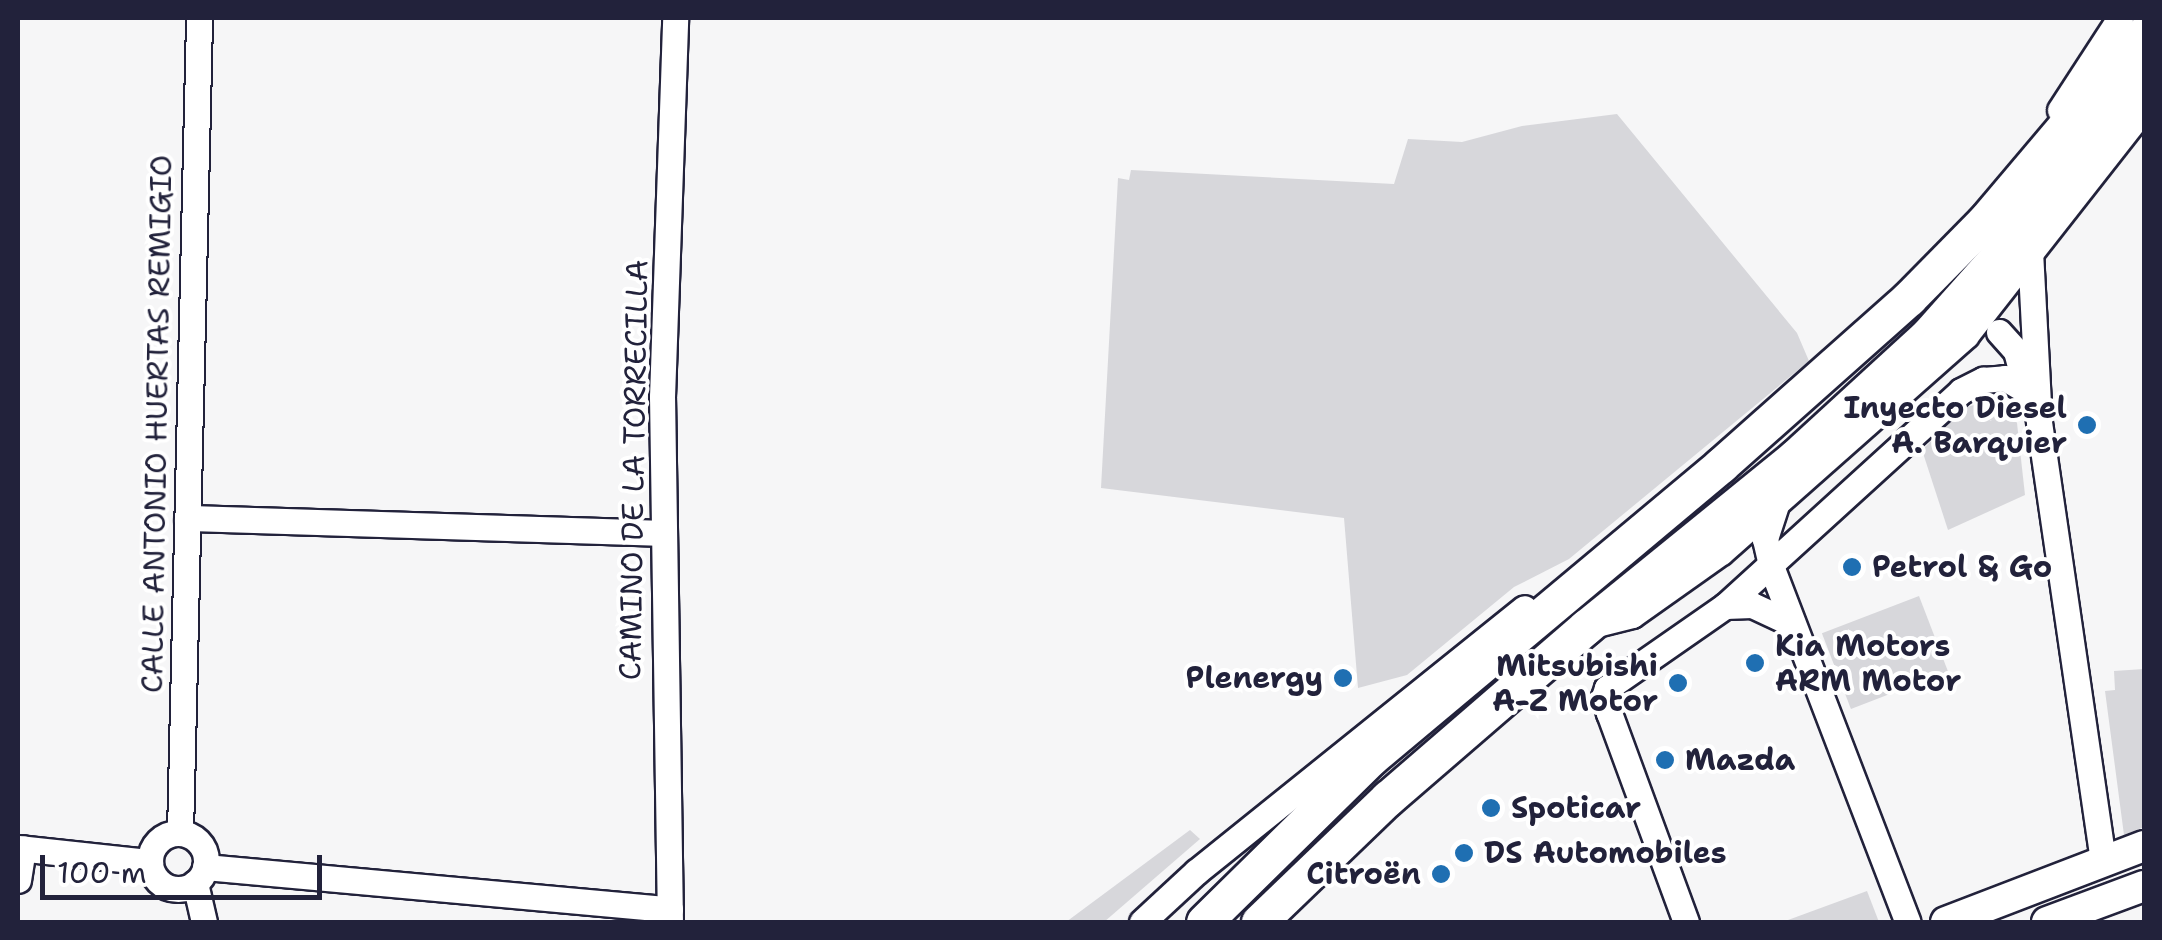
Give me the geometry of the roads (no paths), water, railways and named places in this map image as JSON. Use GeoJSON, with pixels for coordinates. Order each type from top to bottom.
{"type":"FeatureCollection","features":[{"type":"Feature","properties":{"kind":"highway"},"geometry":{"type":"LineString","coordinates":[[1204,922],[1372,757],[1831,370],[1984,221],[2136,29]]}},
{"type":"Feature","properties":{"kind":"highway"},"geometry":{"type":"LineString","coordinates":[[1258,922],[1388,798],[1586,627],[1795,457],[1927,336],[2034,216],[2144,78]]}},
{"type":"Feature","properties":{"kind":"main road"},"geometry":{"type":"LineString","coordinates":[[1946,922],[2144,846]]}},
{"type":"Feature","properties":{"kind":"main road"},"geometry":{"type":"LineString","coordinates":[[2047,922],[2130,891],[2103,862]]}},
{"type":"Feature","properties":{"kind":"street","name":"CALLE ANTONIO HUERTAS REMIGIO"},"geometry":{"type":"LineString","coordinates":[[180,832],[199,18]]}},
{"type":"Feature","properties":{"kind":"street","name":"CAMINO DE LA TORRECILLA"},"geometry":{"type":"LineString","coordinates":[[670,916],[661,532],[675,18]]}},
{"type":"Feature","properties":{"kind":"street"},"geometry":{"type":"LineString","coordinates":[[1586,627],[1632,615],[1721,552],[1966,334],[2144,108]]}},
{"type":"Feature","properties":{"kind":"street"},"geometry":{"type":"LineString","coordinates":[[2030,251],[2030,305],[2040,422],[2103,862]]}},
{"type":"Feature","properties":{"kind":"street"},"geometry":{"type":"LineString","coordinates":[[1966,334],[2000,332],[2017,322],[2030,305]]}},
{"type":"Feature","properties":{"kind":"street"},"geometry":{"type":"LineString","coordinates":[[2000,332],[2016,350],[2040,422]]}},
{"type":"Feature","properties":{"kind":"street"},"geometry":{"type":"LineString","coordinates":[[1686,922],[1604,697],[1607,688],[1725,606],[1961,391],[1983,380],[2006,378],[2028,392]]}},
{"type":"Feature","properties":{"kind":"street"},"geometry":{"type":"LineString","coordinates":[[1795,457],[1851,440]]}},
{"type":"Feature","properties":{"kind":"street"},"geometry":{"type":"LineString","coordinates":[[1776,505],[1765,539],[1771,566],[1908,922]]}},
{"type":"Feature","properties":{"kind":"street"},"geometry":{"type":"LineString","coordinates":[[187,518],[661,532]]}},
{"type":"Feature","properties":{"kind":"street"},"geometry":{"type":"LineString","coordinates":[[1721,552],[1745,553],[1771,566]]}},
{"type":"Feature","properties":{"kind":"street"},"geometry":{"type":"LineString","coordinates":[[1142,922],[1196,872],[1531,602],[1576,582]]}},
{"type":"Feature","properties":{"kind":"street"},"geometry":{"type":"LineString","coordinates":[[1725,606],[1752,605],[1791,623]]}},
{"type":"Feature","properties":{"kind":"street"},"geometry":{"type":"LineString","coordinates":[[150,862],[160,840],[180,832],[202,846],[204,922]]}},
{"type":"Feature","properties":{"kind":"street"},"geometry":{"type":"LineString","coordinates":[[18,880],[20,848],[150,862]]}},
{"type":"Feature","properties":{"kind":"street"},"geometry":{"type":"LineString","coordinates":[[150,862],[165,885],[183,888],[200,875],[670,916]]}},
{"type":"Feature","properties":{"kind":"place","name":"Inyecto Diesel A. Barquier"},"geometry":{"type":"Point","coordinates":[2087,425]}},
{"type":"Feature","properties":{"kind":"place","name":"Petrol & Go"},"geometry":{"type":"Point","coordinates":[1852,567]}},
{"type":"Feature","properties":{"kind":"place","name":"Kia Motors ARM Motor"},"geometry":{"type":"Point","coordinates":[1755,663]}},
{"type":"Feature","properties":{"kind":"place","name":"Plenergy"},"geometry":{"type":"Point","coordinates":[1343,678]}},
{"type":"Feature","properties":{"kind":"place","name":"Mitsubishi A-Z Motor"},"geometry":{"type":"Point","coordinates":[1678,683]}},
{"type":"Feature","properties":{"kind":"place","name":"Mazda"},"geometry":{"type":"Point","coordinates":[1665,760]}},
{"type":"Feature","properties":{"kind":"place","name":"Spoticar"},"geometry":{"type":"Point","coordinates":[1491,808]}},
{"type":"Feature","properties":{"kind":"place","name":"DS Automobiles"},"geometry":{"type":"Point","coordinates":[1464,853]}},
{"type":"Feature","properties":{"kind":"place","name":"Citroën"},"geometry":{"type":"Point","coordinates":[1441,874]}}]}
